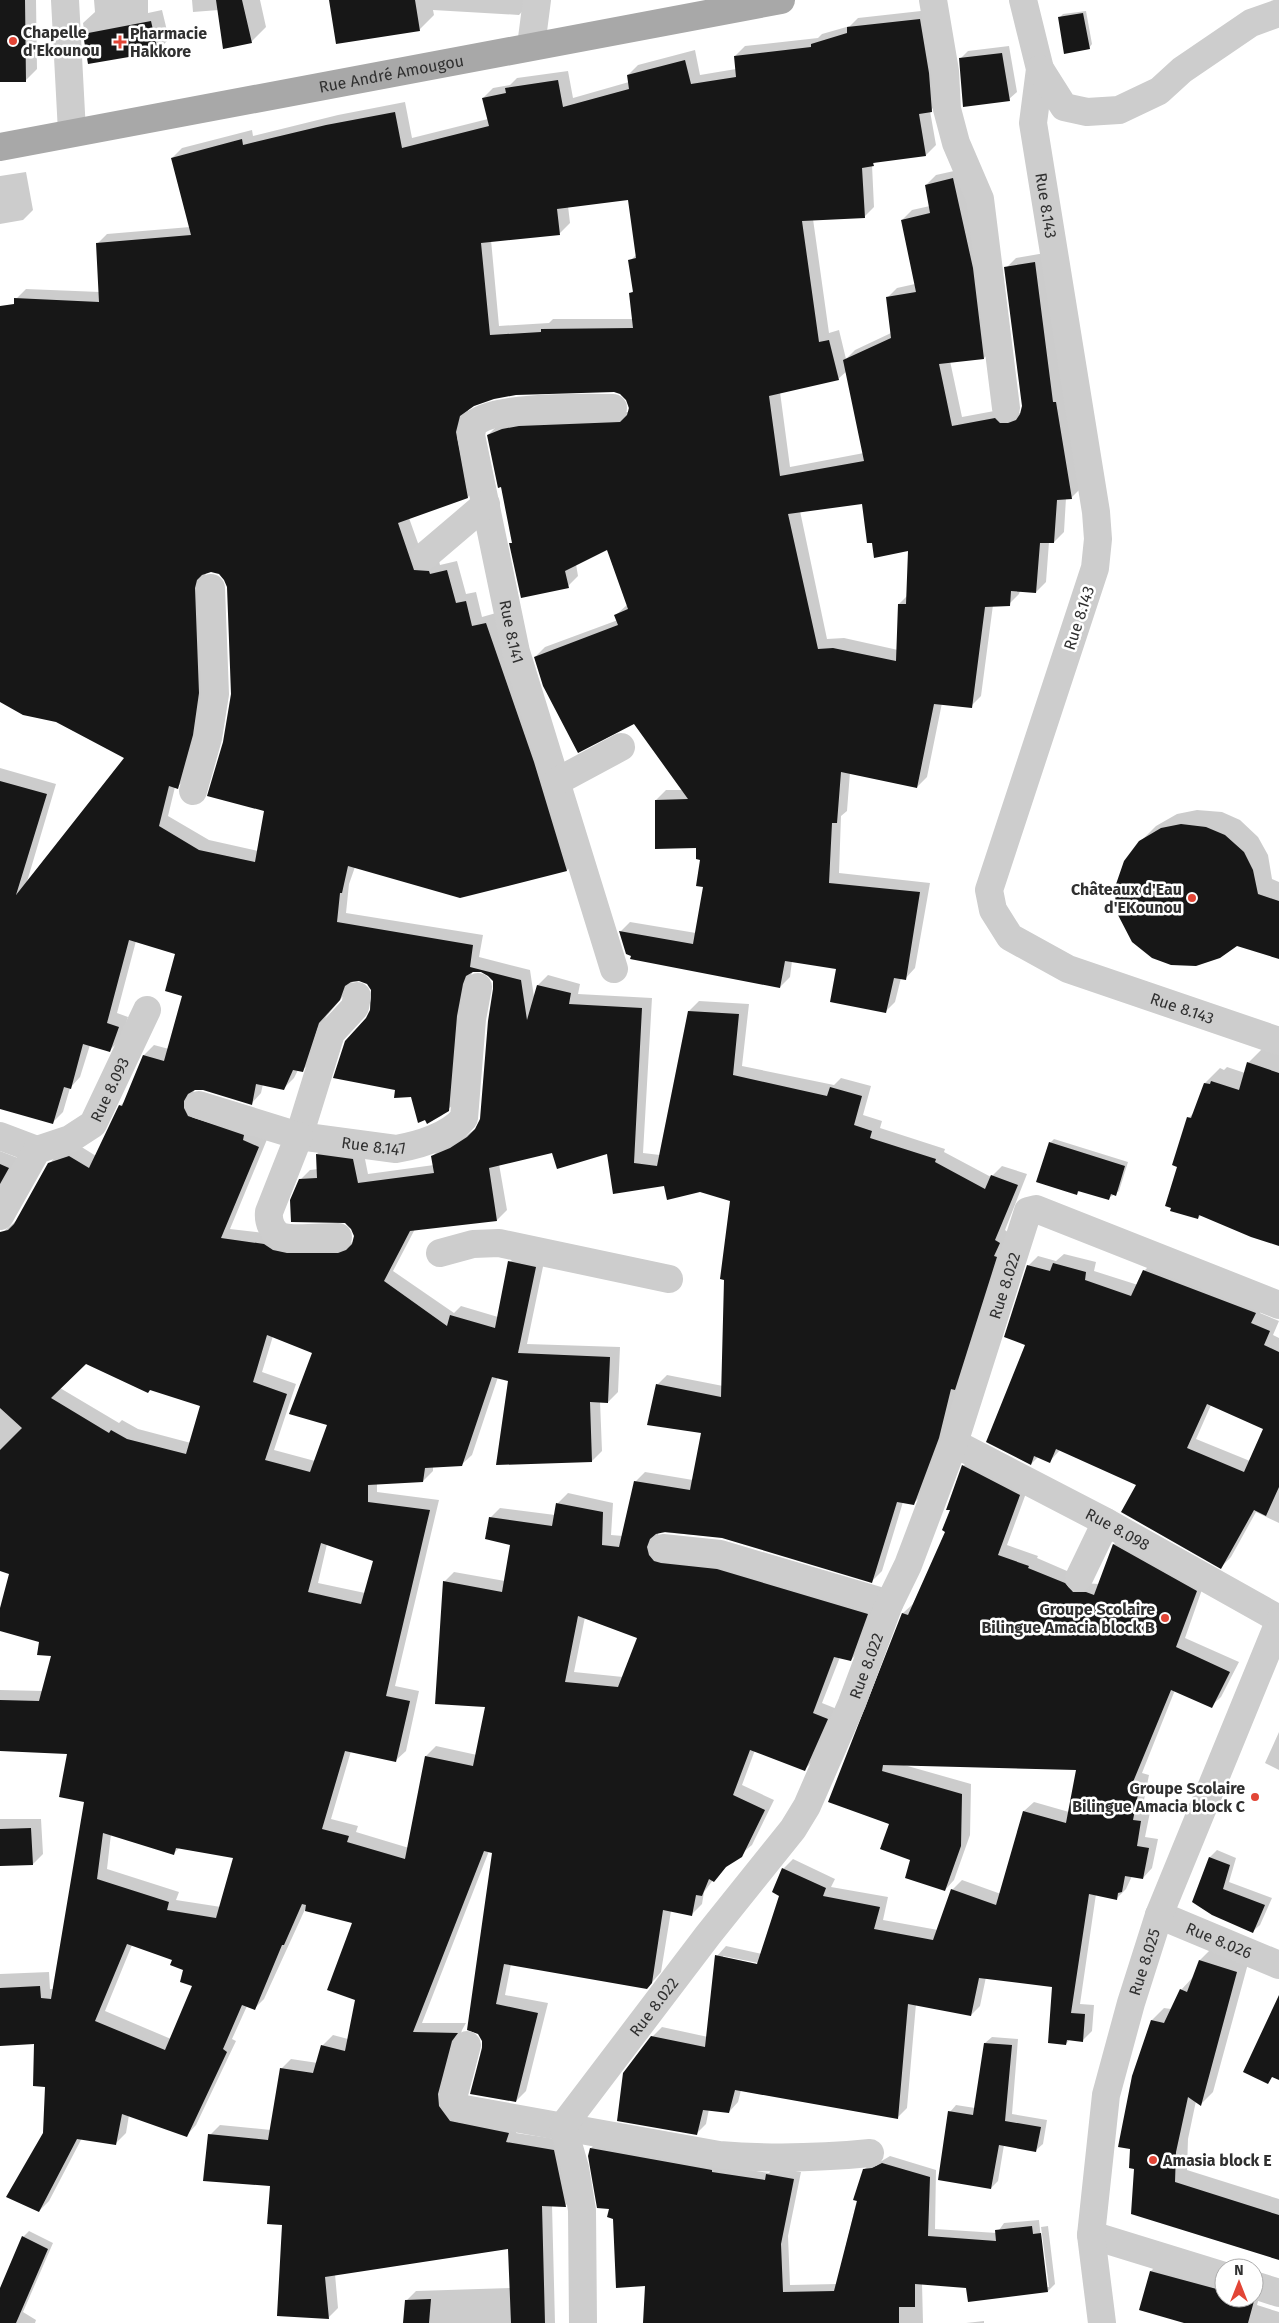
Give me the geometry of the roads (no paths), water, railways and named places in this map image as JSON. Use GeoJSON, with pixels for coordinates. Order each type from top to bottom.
{"type":"FeatureCollection","features":[{"type":"Feature","properties":{"kind":"main road","name":"Rue André Amougou"},"geometry":{"type":"LineString","coordinates":[[0,147],[781,0]]}},
{"type":"Feature","properties":{"kind":"street"},"geometry":{"type":"LineString","coordinates":[[65,0],[72,132]]}},
{"type":"Feature","properties":{"kind":"street"},"geometry":{"type":"LineString","coordinates":[[531,46],[537,0]]}},
{"type":"Feature","properties":{"kind":"street"},"geometry":{"type":"LineString","coordinates":[[933,0],[945,71],[947,109],[956,143],[980,199],[1006,408]]}},
{"type":"Feature","properties":{"kind":"street","name":"Rue 8.143"},"geometry":{"type":"LineString","coordinates":[[1023,0],[1040,69],[1034,123],[1096,512],[1098,539],[1095,568],[989,890],[992,903],[1010,937],[1068,969],[1279,1041]]}},
{"type":"Feature","properties":{"kind":"street"},"geometry":{"type":"LineString","coordinates":[[1040,69],[1064,107],[1087,112],[1118,110],[1159,91],[1182,70],[1251,23],[1279,13]]}},
{"type":"Feature","properties":{"kind":"street","name":"Rue 8.141"},"geometry":{"type":"LineString","coordinates":[[613,408],[545,408],[481,419],[476,422],[471,435],[516,652],[614,969]]}},
{"type":"Feature","properties":{"kind":"street"},"geometry":{"type":"LineString","coordinates":[[425,556],[486,504]]}},
{"type":"Feature","properties":{"kind":"street"},"geometry":{"type":"LineString","coordinates":[[193,791],[208,738],[214,694],[212,588]]}},
{"type":"Feature","properties":{"kind":"street"},"geometry":{"type":"LineString","coordinates":[[556,782],[621,747]]}},
{"type":"Feature","properties":{"kind":"street","name":"Rue 8.147"},"geometry":{"type":"LineString","coordinates":[[199,1105],[299,1136],[396,1149],[412,1146],[450,1131],[464,1118],[466,1109],[472,1019],[478,987]]}},
{"type":"Feature","properties":{"kind":"street"},"geometry":{"type":"LineString","coordinates":[[338,1238],[282,1237],[272,1228],[268,1220],[269,1212],[299,1136],[330,1033],[355,1007],[357,996]]}},
{"type":"Feature","properties":{"kind":"street","name":"Rue 8.093"},"geometry":{"type":"LineString","coordinates":[[37,1150],[70,1139],[94,1124],[147,1010]]}},
{"type":"Feature","properties":{"kind":"street"},"geometry":{"type":"LineString","coordinates":[[0,1136],[37,1150],[0,1216]]}},
{"type":"Feature","properties":{"kind":"street","name":"Rue 8.022"},"geometry":{"type":"LineString","coordinates":[[563,2126],[708,1935],[793,1829],[807,1806],[852,1703],[889,1604],[908,1565],[954,1443],[1026,1214],[1031,1209],[1279,1305]]}},
{"type":"Feature","properties":{"kind":"street"},"geometry":{"type":"LineString","coordinates":[[440,1253],[473,1244],[499,1243],[669,1279]]}},
{"type":"Feature","properties":{"kind":"street","name":"Rue 8.098"},"geometry":{"type":"LineString","coordinates":[[954,1443],[1106,1522],[1279,1620]]}},
{"type":"Feature","properties":{"kind":"street"},"geometry":{"type":"LineString","coordinates":[[1078,1578],[1106,1522]]}},
{"type":"Feature","properties":{"kind":"street"},"geometry":{"type":"LineString","coordinates":[[663,1548],[720,1554],[889,1604]]}},
{"type":"Feature","properties":{"kind":"street","name":"Rue 8.025"},"geometry":{"type":"LineString","coordinates":[[1102,2323],[1091,2235],[1106,2095],[1158,1915],[1279,1620]]}},
{"type":"Feature","properties":{"kind":"street","name":"Rue 8.026"},"geometry":{"type":"LineString","coordinates":[[1158,1915],[1279,1965]]}},
{"type":"Feature","properties":{"kind":"street"},"geometry":{"type":"LineString","coordinates":[[467,2045],[453,2098],[459,2108],[500,2117],[563,2126],[720,2155],[758,2158],[799,2158],[870,2153]]}},
{"type":"Feature","properties":{"kind":"street"},"geometry":{"type":"LineString","coordinates":[[563,2126],[575,2168],[582,2210],[583,2323]]}},
{"type":"Feature","properties":{"kind":"street"},"geometry":{"type":"LineString","coordinates":[[1091,2235],[1214,2273]]}},
{"type":"Feature","properties":{"kind":"street"},"geometry":{"type":"LineString","coordinates":[[1264,2288],[1279,2293]]}},
{"type":"Feature","properties":{"kind":"place","name":"Chapelle d'Ekounou"},"geometry":{"type":"Point","coordinates":[13,41]}},
{"type":"Feature","properties":{"kind":"place","name":"Pharmacie Hakkore"},"geometry":{"type":"Point","coordinates":[120,42]}},
{"type":"Feature","properties":{"kind":"place","name":"Châteaux d'Eau d'EKounou"},"geometry":{"type":"Point","coordinates":[1192,898]}},
{"type":"Feature","properties":{"kind":"place","name":"Groupe Scolaire Bilingue Amacia block B"},"geometry":{"type":"Point","coordinates":[1165,1618]}},
{"type":"Feature","properties":{"kind":"place","name":"Groupe Scolaire Bilingue Amacia block C"},"geometry":{"type":"Point","coordinates":[1255,1797]}},
{"type":"Feature","properties":{"kind":"place","name":"Amasia block E"},"geometry":{"type":"Point","coordinates":[1153,2160]}}]}
